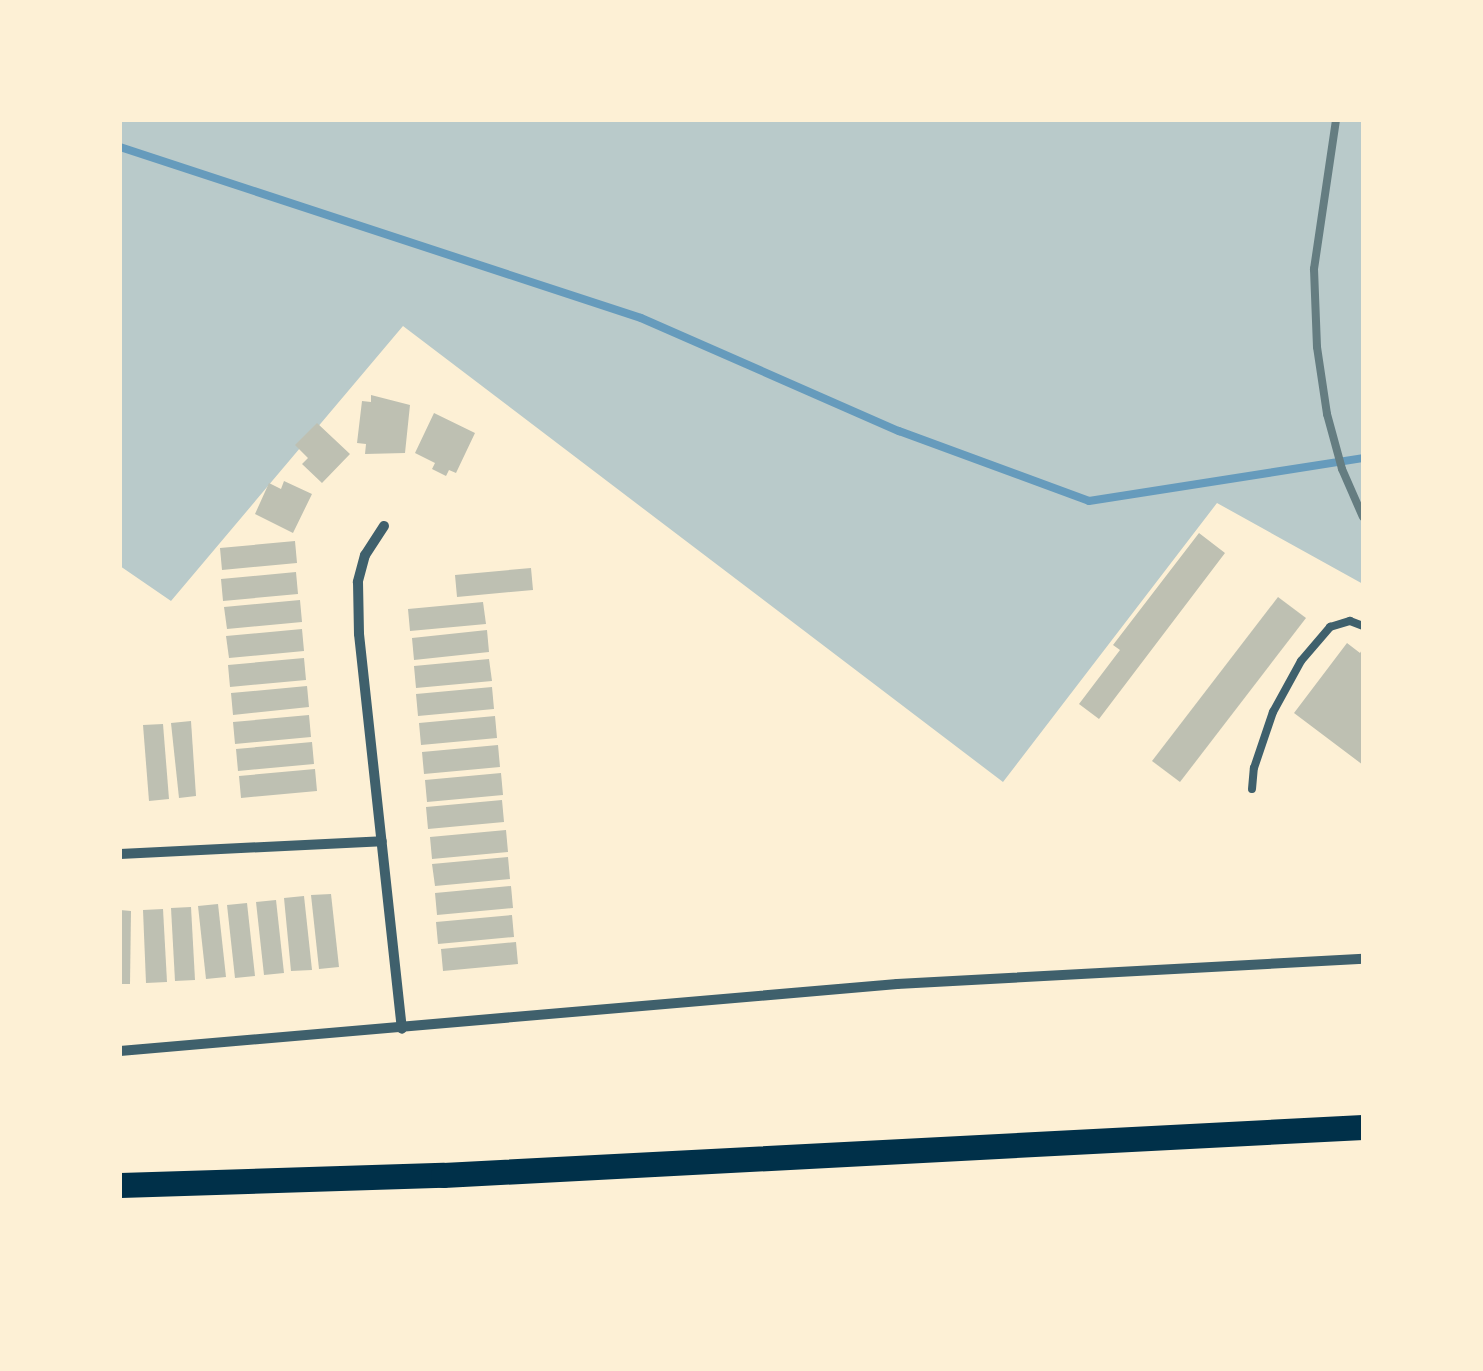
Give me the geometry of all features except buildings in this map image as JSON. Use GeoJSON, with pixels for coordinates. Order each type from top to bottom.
{"type":"FeatureCollection","features":[{"type":"Feature","properties":{"kind":"highway"},"geometry":{"type":"LineString","coordinates":[[120,1184],[443,1175],[1363,1126]]}},
{"type":"Feature","properties":{"kind":"street"},"geometry":{"type":"LineString","coordinates":[[384,526],[365,555],[358,582],[402,1028]]}},
{"type":"Feature","properties":{"kind":"street"},"geometry":{"type":"LineString","coordinates":[[120,854],[382,841]]}},
{"type":"Feature","properties":{"kind":"street"},"geometry":{"type":"LineString","coordinates":[[120,1052],[896,984],[1363,959]]}},
{"type":"Feature","properties":{"kind":"lane"},"geometry":{"type":"LineString","coordinates":[[1252,789],[1274,712],[1300,661],[1330,628],[1350,621],[1363,626]]}},
{"type":"Feature","properties":{"kind":"shaded area"},"geometry":{"type":"Polygon","coordinates":[[[120,120],[1363,120],[1363,584],[1217,503],[1003,782],[403,326],[171,601],[120,566],[120,120]]]}},
{"type":"Feature","properties":{"kind":"waterway"},"geometry":{"type":"LineString","coordinates":[[120,147],[641,318],[899,431],[1089,501],[1363,458]]}},
{"type":"Feature","properties":{"kind":"railway"},"geometry":{"type":"LineString","coordinates":[[1336,120],[1314,269],[1317,347],[1327,414],[1342,469],[1363,517]]}}]}
